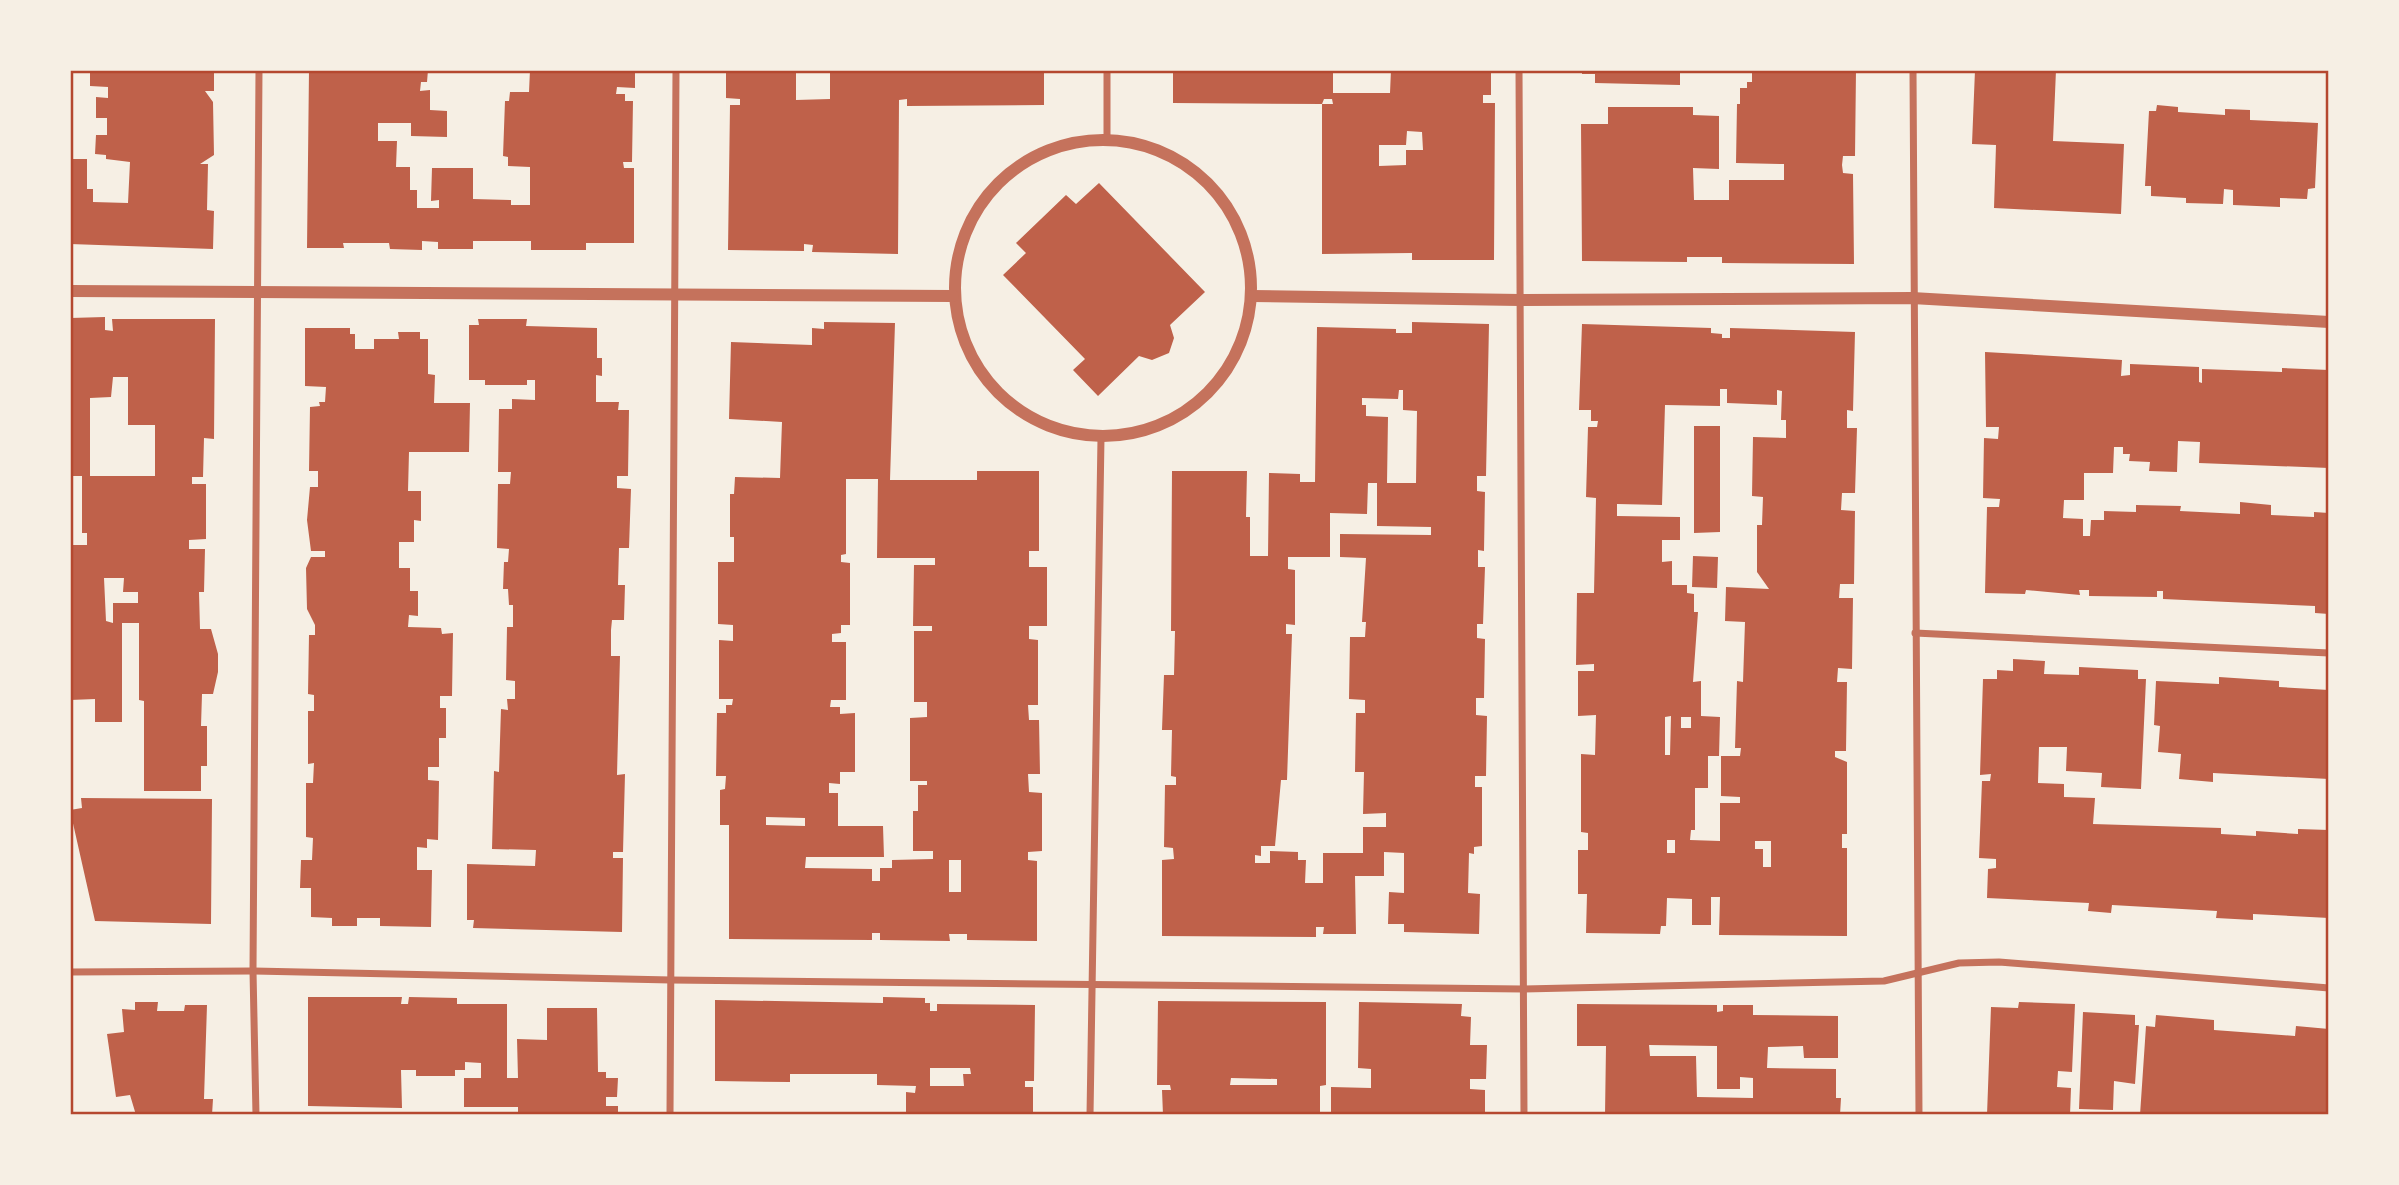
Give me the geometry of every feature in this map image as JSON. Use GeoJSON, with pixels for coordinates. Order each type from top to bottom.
{"type":"FeatureCollection","features":[{"type":"Feature","properties":{"kind":"street"},"geometry":{"type":"LineString","coordinates":[[256,1115],[253,971],[258,70]]}},
{"type":"Feature","properties":{"kind":"street"},"geometry":{"type":"LineString","coordinates":[[670,1115],[676,70]]}},
{"type":"Feature","properties":{"kind":"street"},"geometry":{"type":"LineString","coordinates":[[1107,70],[1107,139]]}},
{"type":"Feature","properties":{"kind":"street"},"geometry":{"type":"LineString","coordinates":[[1519,70],[1524,1115]]}},
{"type":"Feature","properties":{"kind":"street"},"geometry":{"type":"LineString","coordinates":[[1913,70],[1912,298],[1919,1115]]}},
{"type":"Feature","properties":{"kind":"street"},"geometry":{"type":"LineString","coordinates":[[1107,139],[1151,147],[1190,167],[1222,198],[1244,237],[1252,296],[1243,339],[1227,373],[1193,408],[1150,430],[1101,438],[1055,429],[1014,408],[982,375],[961,333],[953,296],[961,240],[983,199],[1017,166],[1060,145],[1107,139]]}},
{"type":"Feature","properties":{"kind":"street"},"geometry":{"type":"LineString","coordinates":[[70,291],[953,296]]}},
{"type":"Feature","properties":{"kind":"street"},"geometry":{"type":"LineString","coordinates":[[1252,296],[1520,300],[1912,298],[2329,322]]}},
{"type":"Feature","properties":{"kind":"street"},"geometry":{"type":"LineString","coordinates":[[1090,1115],[1101,438]]}},
{"type":"Feature","properties":{"kind":"street"},"geometry":{"type":"LineString","coordinates":[[1915,633],[2329,653]]}},
{"type":"Feature","properties":{"kind":"street"},"geometry":{"type":"LineString","coordinates":[[70,972],[253,971],[671,980],[1092,982],[1523,989],[1884,981],[1959,962],[1999,962],[2329,988]]}},
{"type":"Feature","properties":{"kind":"building"},"geometry":{"type":"Polygon","coordinates":[[[90,70],[214,70],[214,91],[205,91],[213,102],[214,155],[200,164],[208,164],[207,210],[214,211],[213,249],[70,244],[70,159],[87,159],[87,189],[93,189],[93,202],[128,203],[130,162],[106,159],[106,155],[95,154],[96,135],[107,135],[107,118],[96,118],[96,97],[108,98],[108,87],[90,86],[90,70]]]}},
{"type":"Feature","properties":{"kind":"building"},"geometry":{"type":"Polygon","coordinates":[[[309,70],[428,70],[427,82],[421,82],[420,91],[430,90],[430,110],[447,111],[447,137],[411,136],[411,123],[378,123],[378,141],[397,141],[396,167],[410,167],[410,190],[417,190],[417,208],[439,208],[439,200],[431,201],[432,168],[473,168],[473,199],[511,200],[511,205],[530,205],[530,167],[508,166],[508,157],[503,156],[505,101],[509,101],[510,92],[529,92],[530,70],[635,70],[635,88],[617,87],[616,94],[625,94],[625,101],[633,101],[632,162],[623,162],[624,168],[634,168],[634,243],[586,243],[586,250],[531,250],[531,241],[473,241],[473,249],[438,249],[438,242],[422,241],[422,250],[390,249],[389,243],[343,243],[344,248],[307,248],[309,70]]]}},
{"type":"Feature","properties":{"kind":"building"},"geometry":{"type":"Polygon","coordinates":[[[726,70],[796,70],[796,100],[830,99],[830,70],[1044,70],[1044,105],[907,106],[907,99],[899,100],[898,254],[812,252],[813,245],[804,244],[804,251],[728,250],[730,105],[740,105],[740,99],[726,98],[726,70]]]}},
{"type":"Feature","properties":{"kind":"building"},"geometry":{"type":"Polygon","coordinates":[[[1173,70],[1333,70],[1333,93],[1390,93],[1391,70],[1491,70],[1491,95],[1483,95],[1483,103],[1495,103],[1494,260],[1412,260],[1412,253],[1322,254],[1322,104],[1173,103],[1173,70]],[[1324,99],[1322,104],[1333,104],[1332,99],[1324,99]],[[1407,131],[1406,145],[1379,145],[1379,166],[1406,165],[1406,150],[1423,150],[1422,132],[1407,131]]]}},
{"type":"Feature","properties":{"kind":"building"},"geometry":{"type":"Polygon","coordinates":[[[1582,70],[1680,70],[1680,85],[1595,83],[1595,74],[1582,74],[1582,70]]]}},
{"type":"Feature","properties":{"kind":"building"},"geometry":{"type":"Polygon","coordinates":[[[1752,70],[1856,70],[1855,156],[1843,156],[1842,165],[1843,173],[1853,174],[1854,264],[1722,263],[1722,257],[1687,257],[1687,262],[1582,261],[1581,124],[1608,124],[1608,107],[1693,107],[1693,115],[1719,116],[1719,169],[1693,168],[1694,200],[1729,200],[1729,180],[1784,180],[1784,164],[1736,163],[1737,104],[1740,104],[1740,88],[1747,88],[1747,82],[1752,82],[1752,70]]]}},
{"type":"Feature","properties":{"kind":"building"},"geometry":{"type":"Polygon","coordinates":[[[1975,70],[2056,70],[2053,141],[2124,144],[2121,214],[1994,208],[1996,145],[1972,144],[1975,70]]]}},
{"type":"Feature","properties":{"kind":"building"},"geometry":{"type":"Polygon","coordinates":[[[2157,105],[2178,107],[2178,112],[2225,115],[2225,109],[2250,110],[2250,120],[2318,123],[2315,188],[2308,189],[2307,199],[2280,198],[2280,207],[2233,205],[2233,190],[2224,189],[2223,204],[2186,203],[2186,198],[2151,196],[2151,186],[2145,186],[2149,111],[2156,111],[2157,105]]]}},
{"type":"Feature","properties":{"kind":"building"},"geometry":{"type":"Polygon","coordinates":[[[1099,183],[1205,292],[1170,325],[1174,338],[1169,353],[1152,360],[1139,356],[1098,396],[1073,370],[1085,359],[1003,275],[1026,253],[1016,243],[1066,195],[1076,204],[1099,183]]]}},
{"type":"Feature","properties":{"kind":"building"},"geometry":{"type":"Polygon","coordinates":[[[105,317],[105,330],[113,331],[112,319],[215,319],[214,439],[204,438],[203,477],[192,477],[192,484],[206,484],[206,539],[189,540],[189,549],[205,549],[204,592],[199,592],[200,629],[211,629],[218,654],[218,672],[213,694],[202,694],[201,726],[207,726],[207,766],[201,766],[201,791],[144,791],[144,701],[139,700],[139,623],[122,623],[122,722],[95,722],[95,699],[70,700],[70,545],[87,545],[87,533],[82,533],[82,476],[70,476],[70,318],[105,317]],[[113,377],[111,397],[90,398],[90,476],[155,476],[155,425],[128,425],[128,377],[113,377]],[[104,578],[106,621],[113,623],[113,603],[138,603],[138,592],[123,592],[124,578],[104,578]]]}},
{"type":"Feature","properties":{"kind":"building"},"geometry":{"type":"Polygon","coordinates":[[[478,319],[527,319],[526,326],[597,328],[597,358],[602,358],[602,376],[596,375],[596,402],[619,402],[618,410],[629,410],[628,476],[617,476],[617,488],[631,489],[629,548],[619,548],[618,585],[625,585],[624,620],[612,620],[611,630],[611,656],[620,656],[617,775],[625,774],[623,852],[613,852],[613,858],[623,858],[622,932],[473,928],[474,920],[467,920],[467,864],[535,866],[536,850],[492,849],[494,771],[499,772],[501,709],[508,710],[507,699],[515,699],[515,681],[506,680],[507,627],[513,627],[513,605],[509,605],[508,589],[503,589],[504,562],[508,562],[509,549],[497,548],[498,484],[510,484],[511,472],[498,472],[499,409],[512,409],[512,399],[535,400],[535,380],[527,380],[527,385],[485,385],[485,380],[469,380],[469,325],[479,325],[478,319]]]}},
{"type":"Feature","properties":{"kind":"building"},"geometry":{"type":"Polygon","coordinates":[[[824,322],[895,323],[890,480],[977,480],[977,471],[1039,471],[1039,551],[1029,551],[1029,567],[1047,567],[1047,626],[1029,626],[1029,639],[1038,640],[1038,705],[1028,705],[1029,720],[1039,720],[1040,774],[1028,774],[1029,792],[1042,793],[1042,851],[1028,852],[1028,860],[1037,861],[1037,941],[967,940],[967,934],[949,934],[950,941],[880,940],[880,933],[872,933],[872,940],[729,939],[729,825],[720,825],[720,790],[725,789],[726,776],[716,776],[717,713],[726,713],[726,705],[732,705],[733,699],[719,699],[719,640],[733,641],[733,625],[718,624],[718,562],[734,562],[734,537],[730,537],[730,494],[734,494],[735,477],[780,478],[782,422],[729,419],[731,342],[812,345],[812,328],[824,329],[824,322]],[[846,479],[846,554],[841,555],[841,562],[850,563],[850,625],[841,625],[841,633],[832,634],[832,642],[846,642],[846,700],[831,700],[830,707],[840,707],[840,714],[855,713],[855,772],[840,772],[840,784],[829,783],[829,793],[838,793],[838,826],[883,826],[884,857],[806,857],[805,868],[872,869],[872,881],[880,881],[880,868],[892,868],[892,860],[933,859],[933,851],[913,851],[913,811],[918,811],[918,785],[927,785],[927,781],[910,781],[910,718],[927,717],[927,702],[914,702],[914,631],[932,631],[932,626],[913,626],[914,565],[935,565],[935,558],[877,558],[878,479],[846,479]],[[766,817],[766,825],[805,826],[805,818],[766,817]],[[949,860],[949,892],[961,892],[961,860],[949,860]]]}},
{"type":"Feature","properties":{"kind":"building"},"geometry":{"type":"Polygon","coordinates":[[[1412,322],[1489,324],[1486,476],[1477,476],[1477,491],[1485,492],[1484,551],[1478,550],[1478,567],[1485,567],[1483,624],[1477,624],[1477,638],[1485,639],[1484,698],[1476,698],[1476,715],[1487,716],[1486,776],[1475,776],[1475,787],[1482,787],[1482,846],[1474,847],[1474,854],[1469,853],[1468,893],[1480,894],[1479,934],[1404,932],[1404,924],[1388,924],[1389,892],[1404,893],[1404,853],[1384,852],[1384,876],[1355,876],[1356,934],[1323,934],[1324,927],[1316,927],[1316,937],[1162,936],[1162,860],[1174,859],[1173,848],[1164,847],[1165,785],[1176,785],[1176,777],[1171,776],[1172,730],[1162,730],[1164,675],[1174,675],[1175,631],[1171,631],[1172,471],[1247,471],[1246,517],[1250,517],[1250,556],[1268,556],[1269,473],[1300,474],[1300,482],[1315,482],[1317,327],[1396,329],[1396,333],[1412,333],[1412,322]],[[1399,390],[1398,399],[1362,398],[1362,405],[1366,405],[1366,416],[1388,417],[1387,483],[1416,483],[1417,411],[1403,410],[1403,390],[1399,390]],[[1368,483],[1367,514],[1330,513],[1330,557],[1288,557],[1288,569],[1295,570],[1295,625],[1286,624],[1286,634],[1292,634],[1287,780],[1281,780],[1275,846],[1261,846],[1261,856],[1255,855],[1255,863],[1270,863],[1270,851],[1298,852],[1298,860],[1306,860],[1305,883],[1323,883],[1323,853],[1363,853],[1363,827],[1386,827],[1386,813],[1363,814],[1364,772],[1355,772],[1356,713],[1365,713],[1365,700],[1349,699],[1350,637],[1365,637],[1366,622],[1362,622],[1366,558],[1340,557],[1340,534],[1431,535],[1431,527],[1377,526],[1377,483],[1368,483]]]}},
{"type":"Feature","properties":{"kind":"building"},"geometry":{"type":"Polygon","coordinates":[[[1582,324],[1711,328],[1711,333],[1722,334],[1722,338],[1730,338],[1730,328],[1855,332],[1853,411],[1847,410],[1847,428],[1857,428],[1855,493],[1842,493],[1841,510],[1855,511],[1854,584],[1840,584],[1839,598],[1853,598],[1852,669],[1838,668],[1837,682],[1847,682],[1846,751],[1835,751],[1835,757],[1847,762],[1847,834],[1842,834],[1842,848],[1847,848],[1847,936],[1719,935],[1720,897],[1711,897],[1711,925],[1692,925],[1692,899],[1667,898],[1666,926],[1661,926],[1660,934],[1586,933],[1587,894],[1578,894],[1578,850],[1588,850],[1588,833],[1581,832],[1581,754],[1595,755],[1596,715],[1578,716],[1578,671],[1594,671],[1594,664],[1576,665],[1577,593],[1594,593],[1596,498],[1586,497],[1588,427],[1597,427],[1598,421],[1591,421],[1591,410],[1579,410],[1582,324]],[[1720,389],[1720,406],[1665,405],[1662,505],[1617,504],[1617,516],[1680,517],[1680,540],[1662,540],[1662,562],[1672,561],[1672,585],[1687,585],[1687,593],[1694,594],[1694,612],[1698,612],[1693,682],[1701,681],[1701,716],[1720,717],[1719,756],[1708,756],[1708,788],[1695,788],[1695,830],[1691,830],[1690,840],[1720,841],[1720,803],[1740,803],[1740,797],[1721,796],[1721,756],[1740,756],[1741,748],[1735,748],[1737,681],[1743,682],[1745,622],[1725,621],[1726,587],[1769,589],[1757,572],[1757,525],[1762,525],[1763,497],[1752,496],[1753,437],[1786,438],[1786,420],[1781,420],[1782,391],[1777,390],[1777,405],[1727,403],[1727,389],[1720,389]],[[1671,716],[1665,717],[1665,755],[1670,755],[1671,716]],[[1681,717],[1681,728],[1691,728],[1691,717],[1681,717]],[[1667,840],[1667,853],[1675,853],[1675,840],[1667,840]],[[1755,841],[1755,849],[1763,849],[1763,867],[1771,867],[1771,841],[1755,841]]]}},
{"type":"Feature","properties":{"kind":"building"},"geometry":{"type":"Polygon","coordinates":[[[305,328],[350,328],[350,334],[355,334],[355,349],[374,349],[374,339],[399,339],[398,332],[420,332],[420,339],[428,339],[428,374],[435,375],[434,403],[470,403],[469,452],[409,452],[408,491],[421,491],[421,521],[414,520],[414,542],[399,542],[399,568],[410,568],[410,591],[418,591],[418,616],[409,615],[408,627],[441,628],[442,634],[453,633],[452,696],[440,696],[440,708],[446,708],[446,738],[439,738],[439,767],[428,767],[428,780],[439,781],[438,840],[427,839],[427,848],[417,847],[417,870],[432,870],[431,927],[380,926],[380,918],[357,918],[357,926],[332,926],[332,918],[311,917],[311,888],[300,888],[301,860],[312,860],[313,838],[306,837],[306,783],[313,783],[314,763],[308,764],[308,711],[314,711],[314,695],[308,694],[309,635],[315,635],[315,625],[307,609],[306,568],[311,557],[325,557],[325,551],[311,551],[307,520],[310,487],[318,487],[318,471],[309,471],[310,407],[320,406],[319,402],[325,402],[326,387],[305,386],[305,328]]]}},
{"type":"Feature","properties":{"kind":"building"},"geometry":{"type":"Polygon","coordinates":[[[1985,352],[2122,360],[2121,376],[2130,375],[2130,364],[2199,367],[2199,382],[2202,383],[2202,369],[2282,372],[2282,368],[2329,370],[2329,468],[2199,463],[2200,442],[2178,441],[2177,472],[2149,471],[2150,462],[2129,461],[2130,454],[2123,454],[2123,447],[2114,447],[2113,473],[2084,473],[2084,500],[2064,500],[2063,518],[2083,519],[2083,536],[2090,536],[2091,520],[2104,520],[2104,511],[2136,512],[2136,505],[2181,506],[2180,511],[2240,514],[2240,502],[2271,505],[2271,515],[2314,517],[2314,512],[2329,513],[2329,614],[2315,613],[2315,606],[2163,599],[2163,591],[2157,591],[2157,597],[2089,596],[2089,590],[2079,590],[2080,595],[2026,590],[2025,594],[1985,593],[1987,507],[1999,507],[2000,499],[1983,498],[1984,438],[1998,439],[1999,427],[1986,427],[1985,352]]]}},
{"type":"Feature","properties":{"kind":"building"},"geometry":{"type":"Polygon","coordinates":[[[1694,426],[1720,426],[1720,532],[1694,533],[1694,426]]]}},
{"type":"Feature","properties":{"kind":"building"},"geometry":{"type":"Polygon","coordinates":[[[1693,556],[1718,557],[1717,588],[1692,587],[1693,556]]]}},
{"type":"Feature","properties":{"kind":"building"},"geometry":{"type":"Polygon","coordinates":[[[2013,659],[2045,661],[2044,674],[2079,675],[2079,667],[2138,670],[2138,679],[2146,679],[2141,789],[2101,787],[2102,773],[2066,771],[2067,747],[2039,747],[2038,783],[2064,784],[2064,797],[2095,798],[2093,824],[2221,828],[2221,834],[2256,836],[2256,831],[2298,834],[2298,829],[2329,830],[2329,918],[2253,914],[2253,920],[2216,918],[2217,911],[2112,905],[2111,913],[2088,911],[2089,903],[1987,898],[1988,869],[1996,868],[1996,859],[1979,858],[1982,781],[1990,781],[1991,774],[1980,775],[1983,679],[1997,679],[1997,670],[2013,671],[2013,659]]]}},
{"type":"Feature","properties":{"kind":"building"},"geometry":{"type":"Polygon","coordinates":[[[2219,677],[2279,681],[2279,687],[2329,690],[2329,779],[2213,773],[2213,782],[2179,779],[2181,754],[2158,752],[2160,726],[2154,725],[2156,681],[2219,684],[2219,677]]]}},
{"type":"Feature","properties":{"kind":"building"},"geometry":{"type":"Polygon","coordinates":[[[81,798],[212,799],[211,924],[95,921],[70,810],[82,808],[81,798]]]}},
{"type":"Feature","properties":{"kind":"building"},"geometry":{"type":"Polygon","coordinates":[[[308,997],[402,997],[401,1004],[408,1004],[409,997],[457,998],[457,1004],[507,1004],[507,1078],[518,1078],[517,1039],[547,1040],[547,1008],[597,1008],[598,1072],[606,1072],[606,1078],[618,1078],[617,1097],[606,1097],[606,1106],[618,1106],[618,1115],[518,1115],[518,1107],[464,1107],[464,1078],[481,1078],[481,1063],[465,1062],[465,1070],[455,1070],[455,1076],[416,1076],[416,1070],[401,1070],[402,1108],[308,1106],[308,997]]]}},
{"type":"Feature","properties":{"kind":"building"},"geometry":{"type":"Polygon","coordinates":[[[883,997],[925,998],[925,1003],[930,1003],[930,1011],[937,1011],[937,1004],[1035,1005],[1034,1081],[1025,1081],[1025,1087],[1033,1087],[1033,1115],[906,1115],[906,1092],[915,1093],[916,1086],[877,1085],[877,1074],[790,1074],[790,1082],[715,1081],[715,1000],[883,1003],[883,997]],[[930,1068],[930,1086],[964,1086],[963,1074],[971,1074],[970,1068],[930,1068]]]}},
{"type":"Feature","properties":{"kind":"building"},"geometry":{"type":"Polygon","coordinates":[[[1158,1001],[1326,1002],[1326,1085],[1320,1086],[1320,1115],[1163,1115],[1162,1090],[1171,1090],[1170,1085],[1157,1085],[1158,1001]],[[1231,1078],[1230,1085],[1277,1085],[1277,1079],[1231,1078]]]}},
{"type":"Feature","properties":{"kind":"building"},"geometry":{"type":"Polygon","coordinates":[[[135,1002],[158,1002],[157,1011],[184,1011],[185,1005],[207,1005],[204,1099],[213,1099],[212,1115],[136,1115],[130,1095],[116,1097],[107,1034],[124,1032],[122,1009],[135,1010],[135,1002]]]}},
{"type":"Feature","properties":{"kind":"building"},"geometry":{"type":"Polygon","coordinates":[[[1359,1002],[1462,1004],[1461,1016],[1471,1017],[1470,1045],[1487,1045],[1486,1079],[1470,1079],[1470,1089],[1485,1090],[1485,1115],[1331,1115],[1331,1087],[1371,1088],[1371,1069],[1358,1068],[1359,1002]]]}},
{"type":"Feature","properties":{"kind":"building"},"geometry":{"type":"Polygon","coordinates":[[[2019,1002],[2075,1004],[2072,1072],[2058,1071],[2057,1087],[2071,1088],[2070,1115],[1987,1115],[1991,1007],[2018,1008],[2019,1002]]]}},
{"type":"Feature","properties":{"kind":"building"},"geometry":{"type":"Polygon","coordinates":[[[1577,1004],[1717,1005],[1717,1012],[1723,1011],[1723,1005],[1753,1005],[1753,1015],[1838,1016],[1838,1058],[1804,1058],[1803,1046],[1768,1047],[1767,1068],[1836,1069],[1836,1098],[1841,1098],[1840,1115],[1605,1115],[1606,1046],[1577,1046],[1577,1004]],[[1649,1045],[1650,1056],[1696,1056],[1697,1097],[1753,1098],[1753,1078],[1740,1077],[1740,1089],[1717,1089],[1717,1046],[1649,1045]]]}},
{"type":"Feature","properties":{"kind":"building"},"geometry":{"type":"Polygon","coordinates":[[[2083,1012],[2135,1015],[2135,1025],[2139,1025],[2135,1084],[2114,1081],[2113,1110],[2079,1109],[2083,1012]]]}},
{"type":"Feature","properties":{"kind":"building"},"geometry":{"type":"Polygon","coordinates":[[[2156,1015],[2214,1020],[2214,1030],[2295,1036],[2296,1026],[2329,1029],[2329,1115],[2140,1115],[2146,1026],[2155,1027],[2156,1015]]]}}]}
